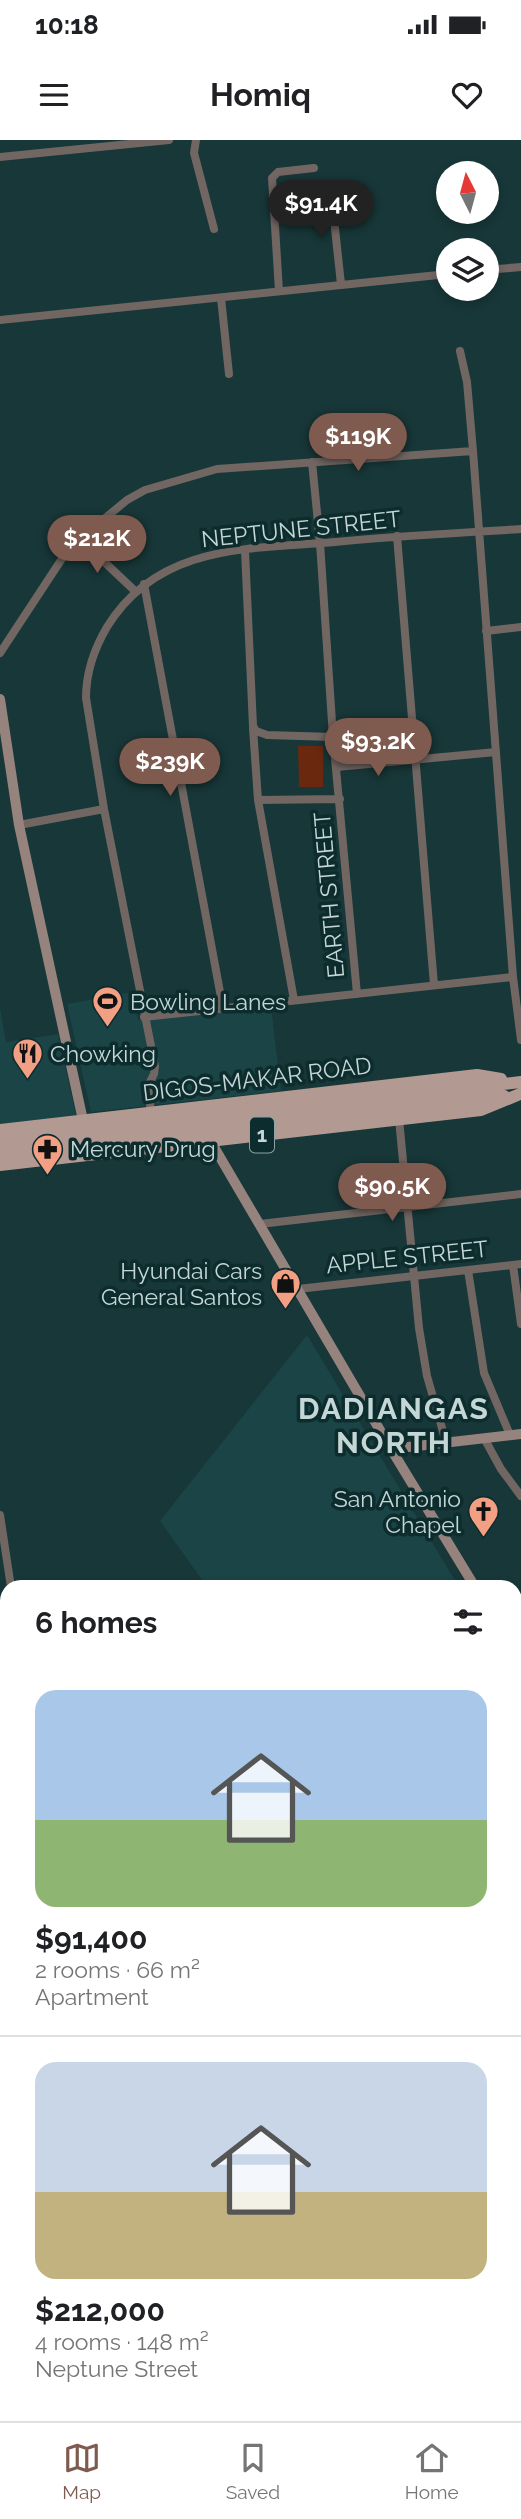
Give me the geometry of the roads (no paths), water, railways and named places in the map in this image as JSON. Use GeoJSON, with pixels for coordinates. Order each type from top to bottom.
{"type":"FeatureCollection","features":[{"type":"Feature","properties":{"kind":"main road"},"geometry":{"type":"LineString","coordinates":[[0,699],[19,825],[90,1155]]}},
{"type":"Feature","properties":{"kind":"main road","name":"DIGOS-MAKAR ROAD"},"geometry":{"type":"LineString","coordinates":[[0,1130],[477,1075],[520,1088]]}},
{"type":"Feature","properties":{"kind":"main road","name":"DIGOS-MAKAR ROAD"},"geometry":{"type":"LineString","coordinates":[[0,1142],[520,1088]]}},
{"type":"Feature","properties":{"kind":"main road","name":"DIGOS-MAKAR ROAD"},"geometry":{"type":"LineString","coordinates":[[0,1154],[520,1088]]}},
{"type":"Feature","properties":{"kind":"main road","name":"1"},"geometry":{"type":"LineString","coordinates":[[0,1165],[481,1110],[520,1088]]}},
{"type":"Feature","properties":{"kind":"main road"},"geometry":{"type":"LineString","coordinates":[[193,1108],[391,1450],[471,1580]]}},
{"type":"Feature","properties":{"kind":"main road"},"geometry":{"type":"LineString","coordinates":[[391,1450],[515,1435]]}},
{"type":"Feature","properties":{"kind":"street"},"geometry":{"type":"LineString","coordinates":[[0,156],[169,140]]}},
{"type":"Feature","properties":{"kind":"street"},"geometry":{"type":"LineString","coordinates":[[196,140],[194,153],[214,229]]}},
{"type":"Feature","properties":{"kind":"street"},"geometry":{"type":"LineString","coordinates":[[279,291],[272,178],[278,172],[314,168]]}},
{"type":"Feature","properties":{"kind":"street"},"geometry":{"type":"LineString","coordinates":[[331,192],[341,284]]}},
{"type":"Feature","properties":{"kind":"street"},"geometry":{"type":"LineString","coordinates":[[499,269],[521,267]]}},
{"type":"Feature","properties":{"kind":"street"},"geometry":{"type":"LineString","coordinates":[[0,320],[436,275]]}},
{"type":"Feature","properties":{"kind":"street"},"geometry":{"type":"LineString","coordinates":[[221,298],[229,374]]}},
{"type":"Feature","properties":{"kind":"street"},"geometry":{"type":"LineString","coordinates":[[460,351],[467,382],[513,977],[521,1040]]}},
{"type":"Feature","properties":{"kind":"street"},"geometry":{"type":"LineString","coordinates":[[0,653],[52,572],[79,538],[127,500],[145,490],[217,469],[473,451]]}},
{"type":"Feature","properties":{"kind":"street","name":"EARTH STREET"},"geometry":{"type":"LineString","coordinates":[[312,462],[320,543],[332,737],[340,799],[356,994]]}},
{"type":"Feature","properties":{"kind":"street","name":"NEPTUNE STREET"},"geometry":{"type":"LineString","coordinates":[[151,1113],[148,1086],[155,1066],[87,712],[86,685],[93,656],[119,608],[144,584],[184,562],[205,556],[320,543],[521,529]]}},
{"type":"Feature","properties":{"kind":"street"},"geometry":{"type":"LineString","coordinates":[[397,537],[435,985]]}},
{"type":"Feature","properties":{"kind":"street"},"geometry":{"type":"LineString","coordinates":[[79,538],[135,591]]}},
{"type":"Feature","properties":{"kind":"street"},"geometry":{"type":"LineString","coordinates":[[245,551],[258,800],[294,1000]]}},
{"type":"Feature","properties":{"kind":"street"},"geometry":{"type":"LineString","coordinates":[[144,584],[223,1008]]}},
{"type":"Feature","properties":{"kind":"street"},"geometry":{"type":"LineString","coordinates":[[486,631],[521,627]]}},
{"type":"Feature","properties":{"kind":"street"},"geometry":{"type":"LineString","coordinates":[[253,726],[256,731],[267,735],[332,737]]}},
{"type":"Feature","properties":{"kind":"street"},"geometry":{"type":"LineString","coordinates":[[337,767],[496,752]]}},
{"type":"Feature","properties":{"kind":"street"},"geometry":{"type":"LineString","coordinates":[[258,800],[340,799]]}},
{"type":"Feature","properties":{"kind":"street"},"geometry":{"type":"LineString","coordinates":[[19,825],[104,809]]}},
{"type":"Feature","properties":{"kind":"street"},"geometry":{"type":"LineString","coordinates":[[144,1017],[513,977]]}},
{"type":"Feature","properties":{"kind":"street"},"geometry":{"type":"LineString","coordinates":[[399,1119],[427,1376],[446,1443]]}},
{"type":"Feature","properties":{"kind":"street"},"geometry":{"type":"LineString","coordinates":[[260,1224],[521,1194]]}},
{"type":"Feature","properties":{"kind":"street"},"geometry":{"type":"LineString","coordinates":[[517,1265],[521,1324]]}},
{"type":"Feature","properties":{"kind":"street","name":"APPLE STREET"},"geometry":{"type":"LineString","coordinates":[[298,1289],[517,1265]]}},
{"type":"Feature","properties":{"kind":"street"},"geometry":{"type":"LineString","coordinates":[[468,1270],[484,1373],[515,1435]]}},
{"type":"Feature","properties":{"kind":"street"},"geometry":{"type":"LineString","coordinates":[[484,1438],[501,1469],[521,1496]]}},
{"type":"Feature","properties":{"kind":"street"},"geometry":{"type":"LineString","coordinates":[[0,1515],[10,1580]]}},
{"type":"Feature","properties":{"kind":"place","name":"Bowling Lanes"},"geometry":{"type":"Point","coordinates":[107,1029]}},
{"type":"Feature","properties":{"kind":"place","name":"Chowking"},"geometry":{"type":"Point","coordinates":[27,1081]}},
{"type":"Feature","properties":{"kind":"place","name":"Mercury Drug"},"geometry":{"type":"Point","coordinates":[47,1176]}},
{"type":"Feature","properties":{"kind":"place","name":"Hyundai Cars General Santos"},"geometry":{"type":"Point","coordinates":[285,1311]}},
{"type":"Feature","properties":{"kind":"place","name":"San Antonio Chapel"},"geometry":{"type":"Point","coordinates":[484,1539]}},
{"type":"Feature","properties":{"kind":"district","name":"DADIANGAS NORTH"},"geometry":{"type":"Point","coordinates":[394,1426]}}]}
